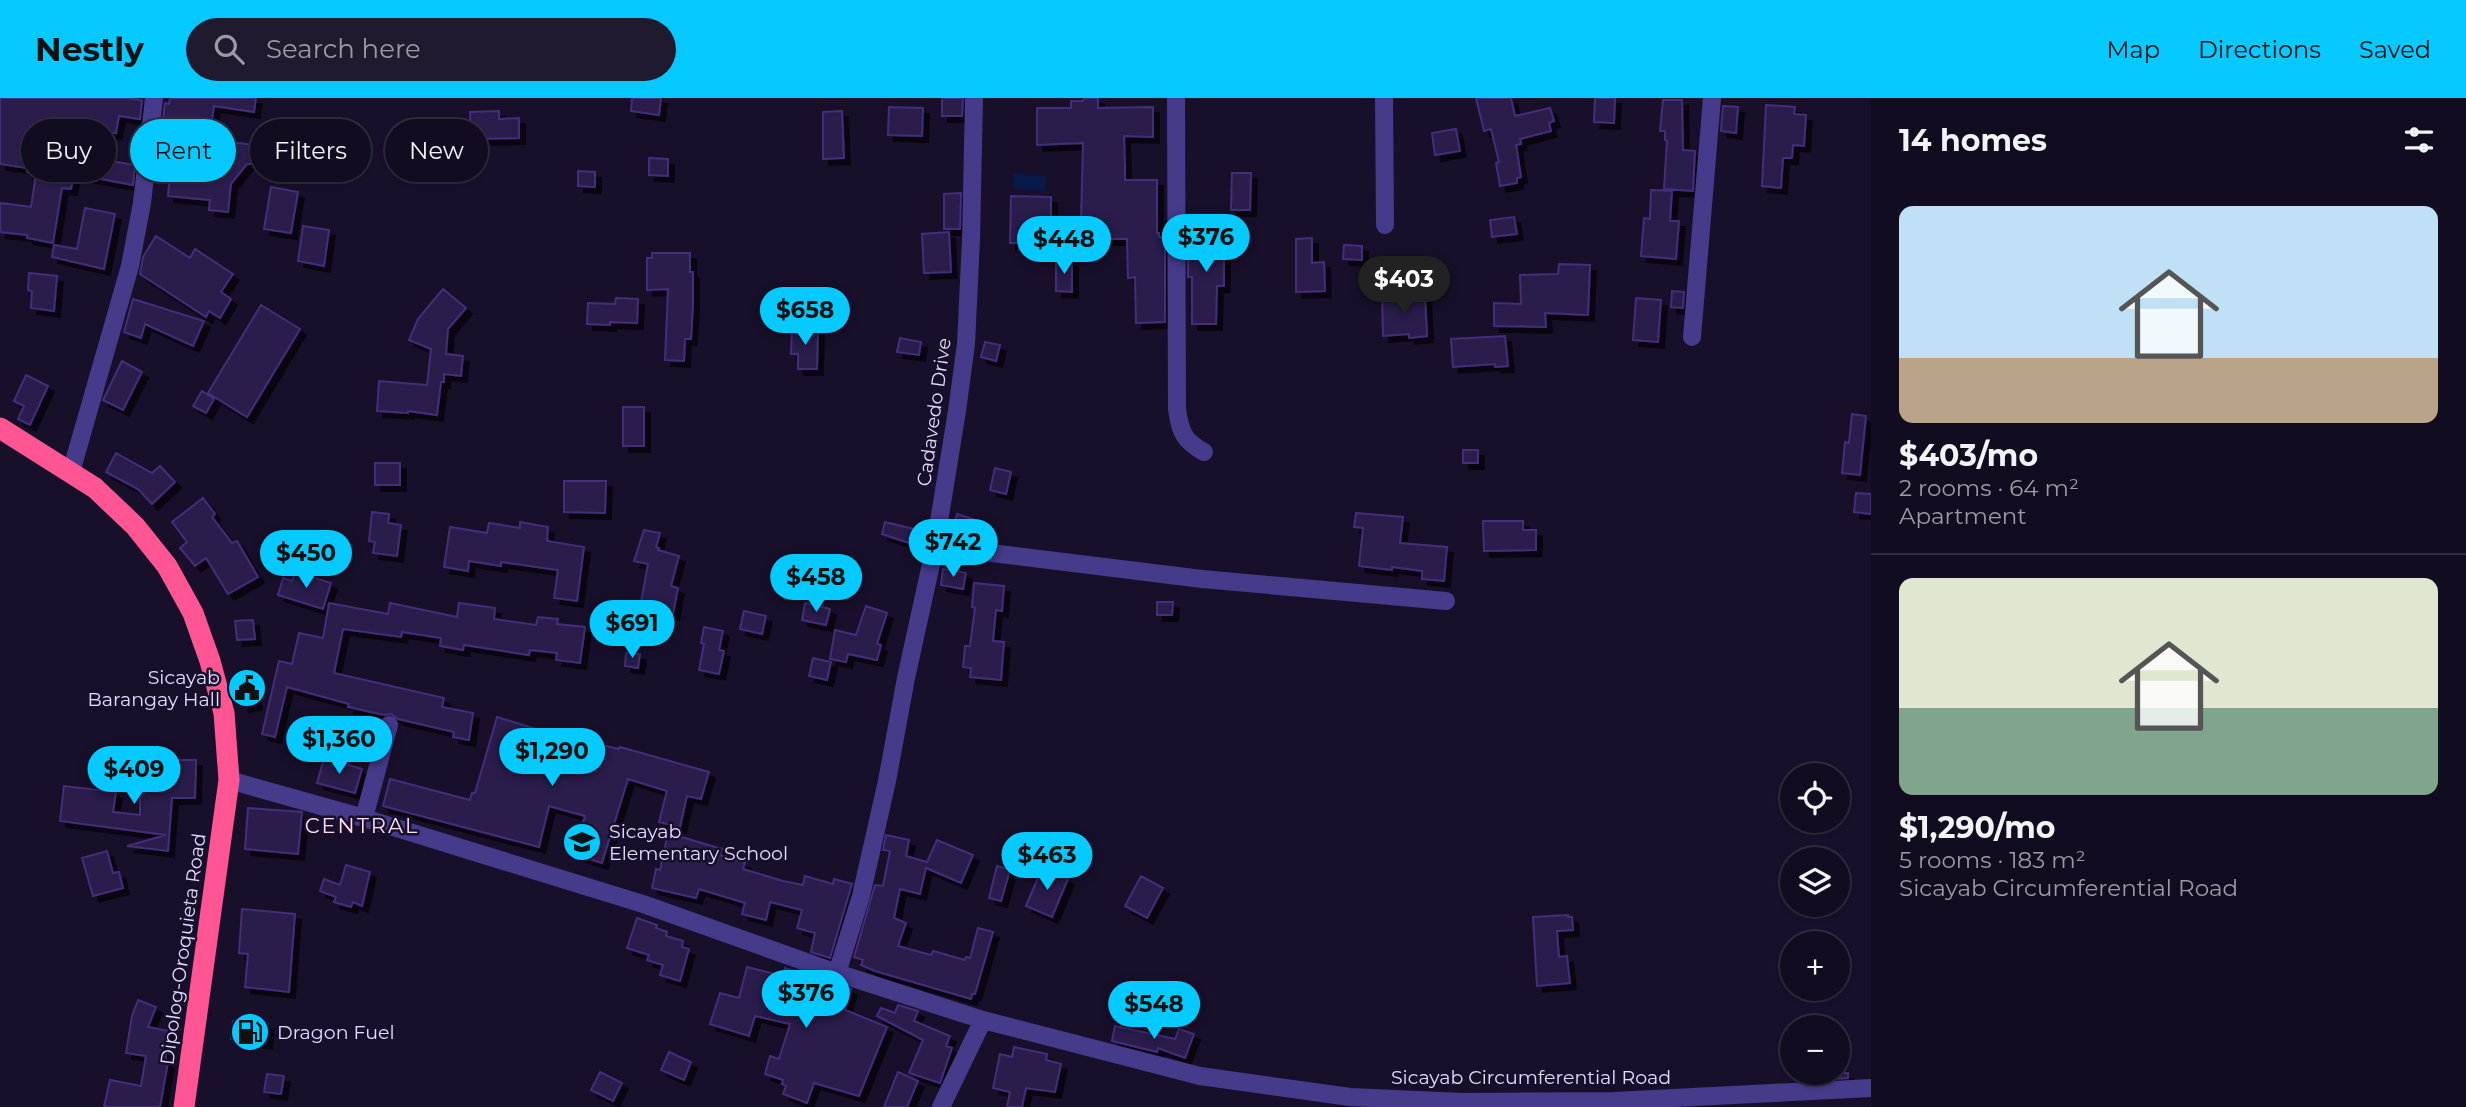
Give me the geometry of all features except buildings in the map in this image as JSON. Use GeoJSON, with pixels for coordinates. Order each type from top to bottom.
{"type":"FeatureCollection","features":[{"type":"Feature","properties":{"kind":"highway","name":"Dipolog-Oroquieta Road"},"geometry":{"type":"LineString","coordinates":[[0,428],[95,488],[135,526],[167,566],[193,613],[211,661],[224,713],[229,780],[184,1107]]}},
{"type":"Feature","properties":{"kind":"street"},"geometry":{"type":"LineString","coordinates":[[71,472],[130,265],[142,203],[154,98]]}},
{"type":"Feature","properties":{"kind":"street","name":"Cadavedo Drive"},"geometry":{"type":"LineString","coordinates":[[837,973],[873,842],[935,546],[966,344],[974,98]]}},
{"type":"Feature","properties":{"kind":"street"},"geometry":{"type":"LineString","coordinates":[[1176,98],[1177,409],[1179,427],[1189,444],[1204,452]]}},
{"type":"Feature","properties":{"kind":"street"},"geometry":{"type":"LineString","coordinates":[[1384,98],[1385,225]]}},
{"type":"Feature","properties":{"kind":"street"},"geometry":{"type":"LineString","coordinates":[[1692,337],[1712,98]]}},
{"type":"Feature","properties":{"kind":"street"},"geometry":{"type":"LineString","coordinates":[[935,546],[1202,579],[1446,601]]}},
{"type":"Feature","properties":{"kind":"street"},"geometry":{"type":"LineString","coordinates":[[364,818],[389,726]]}},
{"type":"Feature","properties":{"kind":"street","name":"Sicayab Circumferential Road"},"geometry":{"type":"LineString","coordinates":[[229,780],[364,818],[643,904],[837,973],[983,1020],[1200,1076],[1350,1097],[1463,1102],[1615,1101],[1871,1088]]}},
{"type":"Feature","properties":{"kind":"street"},"geometry":{"type":"LineString","coordinates":[[941,1107],[983,1020]]}},
{"type":"Feature","properties":{"kind":"water"},"geometry":{"type":"Polygon","coordinates":[[[1014,173],[1046,176],[1045,191],[1013,188],[1014,173]]]}},
{"type":"Feature","properties":{"kind":"place","name":"Sicayab Barangay Hall"},"geometry":{"type":"Point","coordinates":[247,688]}},
{"type":"Feature","properties":{"kind":"place","name":"Sicayab Elementary School"},"geometry":{"type":"Point","coordinates":[582,842]}},
{"type":"Feature","properties":{"kind":"place","name":"Dragon Fuel"},"geometry":{"type":"Point","coordinates":[250,1032]}},
{"type":"Feature","properties":{"kind":"district","name":"CENTRAL"},"geometry":{"type":"Point","coordinates":[362,825]}}]}
